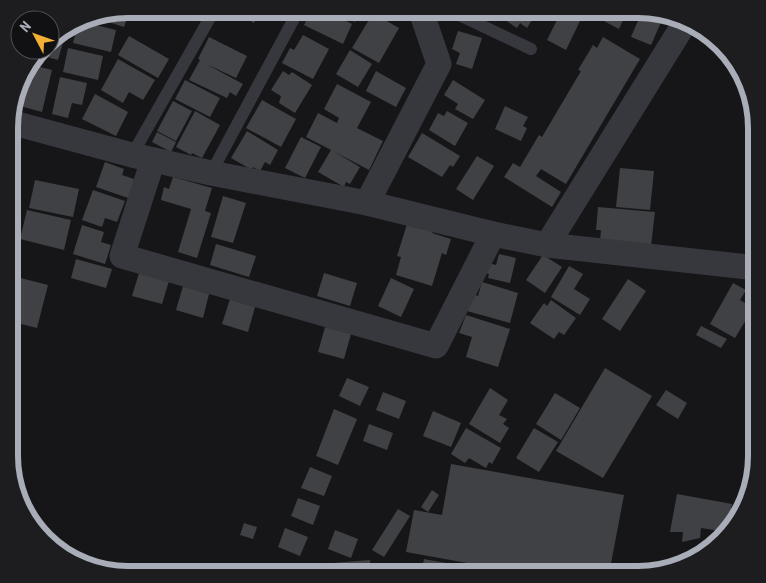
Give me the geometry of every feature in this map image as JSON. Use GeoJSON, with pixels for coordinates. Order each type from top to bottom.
{"type":"FeatureCollection","features":[{"type":"Feature","properties":{"kind":"street"},"geometry":{"type":"LineString","coordinates":[[367,203],[439,64],[423,18]]}},
{"type":"Feature","properties":{"kind":"street"},"geometry":{"type":"LineString","coordinates":[[547,245],[682,27]]}},
{"type":"Feature","properties":{"kind":"street"},"geometry":{"type":"LineString","coordinates":[[18,124],[211,173],[367,203],[493,234],[547,245],[748,267]]}},
{"type":"Feature","properties":{"kind":"street"},"geometry":{"type":"LineString","coordinates":[[142,157],[122,256],[436,346],[493,234]]}},
{"type":"Feature","properties":{"kind":"lane"},"geometry":{"type":"LineString","coordinates":[[142,157],[210,18]]}},
{"type":"Feature","properties":{"kind":"lane"},"geometry":{"type":"LineString","coordinates":[[211,173],[294,18]]}},
{"type":"Feature","properties":{"kind":"lane"},"geometry":{"type":"LineString","coordinates":[[466,18],[531,49]]}},
{"type":"Feature","properties":{"kind":"building"},"geometry":{"type":"Polygon","coordinates":[[[127,18],[124,27],[104,20],[127,18]]]}},
{"type":"Feature","properties":{"kind":"building"},"geometry":{"type":"Polygon","coordinates":[[[246,18],[256,18],[254,23],[246,18]]]}},
{"type":"Feature","properties":{"kind":"building"},"geometry":{"type":"Polygon","coordinates":[[[308,18],[340,18],[352,24],[343,44],[304,25],[308,18]]]}},
{"type":"Feature","properties":{"kind":"building"},"geometry":{"type":"Polygon","coordinates":[[[347,18],[357,18],[355,22],[347,18]]]}},
{"type":"Feature","properties":{"kind":"building"},"geometry":{"type":"Polygon","coordinates":[[[370,18],[382,18],[399,28],[379,63],[352,48],[370,18]]]}},
{"type":"Feature","properties":{"kind":"building"},"geometry":{"type":"Polygon","coordinates":[[[502,18],[533,18],[527,28],[520,23],[517,28],[502,18]]]}},
{"type":"Feature","properties":{"kind":"building"},"geometry":{"type":"Polygon","coordinates":[[[558,18],[574,18],[580,21],[566,50],[547,40],[558,18]]]}},
{"type":"Feature","properties":{"kind":"building"},"geometry":{"type":"Polygon","coordinates":[[[600,18],[624,18],[619,29],[600,18]]]}},
{"type":"Feature","properties":{"kind":"building"},"geometry":{"type":"Polygon","coordinates":[[[639,18],[662,20],[651,45],[631,37],[639,18]]]}},
{"type":"Feature","properties":{"kind":"building"},"geometry":{"type":"Polygon","coordinates":[[[90,24],[116,30],[111,52],[73,43],[76,30],[85,30],[86,25],[90,24]]]}},
{"type":"Feature","properties":{"kind":"building"},"geometry":{"type":"Polygon","coordinates":[[[458,31],[482,38],[472,69],[456,64],[460,53],[452,49],[458,31]]]}},
{"type":"Feature","properties":{"kind":"building"},"geometry":{"type":"Polygon","coordinates":[[[303,35],[329,49],[313,79],[282,63],[290,48],[294,50],[303,35]]]}},
{"type":"Feature","properties":{"kind":"building"},"geometry":{"type":"Polygon","coordinates":[[[129,36],[169,59],[158,78],[118,55],[129,36]]]}},
{"type":"Feature","properties":{"kind":"building"},"geometry":{"type":"Polygon","coordinates":[[[209,37],[247,56],[236,78],[206,64],[243,84],[236,96],[230,92],[227,98],[189,80],[200,60],[198,59],[209,37]]]}},
{"type":"Feature","properties":{"kind":"building"},"geometry":{"type":"Polygon","coordinates":[[[603,37],[640,59],[566,184],[541,169],[536,176],[561,192],[552,207],[504,177],[513,163],[520,167],[539,135],[542,137],[581,71],[578,70],[593,45],[597,48],[603,37]]]}},
{"type":"Feature","properties":{"kind":"building"},"geometry":{"type":"Polygon","coordinates":[[[64,39],[60,53],[60,40],[64,39]]]}},
{"type":"Feature","properties":{"kind":"building"},"geometry":{"type":"Polygon","coordinates":[[[68,48],[103,56],[98,80],[63,72],[68,48]]]}},
{"type":"Feature","properties":{"kind":"building"},"geometry":{"type":"Polygon","coordinates":[[[350,50],[372,64],[358,87],[336,74],[350,50]]]}},
{"type":"Feature","properties":{"kind":"building"},"geometry":{"type":"Polygon","coordinates":[[[118,59],[155,80],[143,100],[129,92],[123,103],[101,90],[118,59]]]}},
{"type":"Feature","properties":{"kind":"building"},"geometry":{"type":"Polygon","coordinates":[[[36,66],[52,70],[42,112],[20,106],[26,85],[36,66]]]}},
{"type":"Feature","properties":{"kind":"building"},"geometry":{"type":"Polygon","coordinates":[[[283,71],[289,75],[292,72],[312,85],[295,113],[279,103],[281,96],[271,90],[283,71]]]}},
{"type":"Feature","properties":{"kind":"building"},"geometry":{"type":"Polygon","coordinates":[[[376,71],[406,88],[396,107],[366,91],[376,71]]]}},
{"type":"Feature","properties":{"kind":"building"},"geometry":{"type":"Polygon","coordinates":[[[60,77],[87,83],[82,105],[72,103],[68,118],[52,114],[60,77]]]}},
{"type":"Feature","properties":{"kind":"building"},"geometry":{"type":"Polygon","coordinates":[[[185,80],[220,98],[210,117],[175,99],[185,80]]]}},
{"type":"Feature","properties":{"kind":"building"},"geometry":{"type":"Polygon","coordinates":[[[453,80],[485,100],[473,119],[455,109],[458,104],[444,95],[453,80]]]}},
{"type":"Feature","properties":{"kind":"building"},"geometry":{"type":"Polygon","coordinates":[[[337,84],[371,102],[357,128],[383,141],[369,170],[333,151],[360,167],[350,184],[346,182],[344,187],[318,172],[331,150],[306,137],[318,113],[337,123],[339,118],[324,109],[337,84]]]}},
{"type":"Feature","properties":{"kind":"building"},"geometry":{"type":"Polygon","coordinates":[[[95,94],[128,112],[116,136],[82,119],[95,94]]]}},
{"type":"Feature","properties":{"kind":"building"},"geometry":{"type":"Polygon","coordinates":[[[262,100],[296,119],[281,147],[246,128],[262,100]]]}},
{"type":"Feature","properties":{"kind":"building"},"geometry":{"type":"Polygon","coordinates":[[[173,101],[192,111],[176,141],[157,131],[173,101]]]}},
{"type":"Feature","properties":{"kind":"building"},"geometry":{"type":"Polygon","coordinates":[[[505,106],[528,117],[523,126],[527,128],[521,141],[495,129],[505,106]]]}},
{"type":"Feature","properties":{"kind":"building"},"geometry":{"type":"Polygon","coordinates":[[[195,111],[220,125],[202,158],[192,153],[191,155],[176,147],[195,111]]]}},
{"type":"Feature","properties":{"kind":"building"},"geometry":{"type":"Polygon","coordinates":[[[447,111],[468,123],[455,146],[429,130],[438,113],[444,116],[447,111]]]}},
{"type":"Feature","properties":{"kind":"building"},"geometry":{"type":"Polygon","coordinates":[[[247,131],[278,150],[270,165],[265,162],[260,171],[253,167],[252,170],[231,158],[247,131]]]}},
{"type":"Feature","properties":{"kind":"building"},"geometry":{"type":"Polygon","coordinates":[[[157,132],[176,142],[171,152],[152,142],[157,132]]]}},
{"type":"Feature","properties":{"kind":"building"},"geometry":{"type":"Polygon","coordinates":[[[422,133],[460,156],[453,167],[450,165],[442,177],[408,157],[422,133]]]}},
{"type":"Feature","properties":{"kind":"building"},"geometry":{"type":"Polygon","coordinates":[[[301,137],[321,147],[305,178],[285,168],[301,137]]]}},
{"type":"Feature","properties":{"kind":"building"},"geometry":{"type":"Polygon","coordinates":[[[477,156],[494,166],[473,200],[456,189],[477,156]]]}},
{"type":"Feature","properties":{"kind":"building"},"geometry":{"type":"Polygon","coordinates":[[[105,162],[124,169],[122,175],[137,180],[131,199],[96,187],[105,162]]]}},
{"type":"Feature","properties":{"kind":"building"},"geometry":{"type":"Polygon","coordinates":[[[620,168],[654,171],[650,210],[616,207],[620,168]]]}},
{"type":"Feature","properties":{"kind":"building"},"geometry":{"type":"Polygon","coordinates":[[[173,177],[212,188],[205,211],[211,213],[197,258],[178,252],[191,209],[161,200],[164,187],[169,189],[173,177]]]}},
{"type":"Feature","properties":{"kind":"building"},"geometry":{"type":"Polygon","coordinates":[[[35,180],[79,189],[73,217],[29,208],[35,180]]]}},
{"type":"Feature","properties":{"kind":"building"},"geometry":{"type":"Polygon","coordinates":[[[93,190],[125,201],[117,222],[105,218],[102,227],[82,220],[93,190]]]}},
{"type":"Feature","properties":{"kind":"building"},"geometry":{"type":"Polygon","coordinates":[[[223,196],[246,203],[233,243],[211,237],[223,196]]]}},
{"type":"Feature","properties":{"kind":"building"},"geometry":{"type":"Polygon","coordinates":[[[598,207],[655,212],[651,246],[600,241],[601,230],[596,230],[598,207]]]}},
{"type":"Feature","properties":{"kind":"building"},"geometry":{"type":"Polygon","coordinates":[[[27,210],[71,220],[64,250],[20,239],[27,210]]]}},
{"type":"Feature","properties":{"kind":"building"},"geometry":{"type":"Polygon","coordinates":[[[407,224],[451,239],[446,255],[442,253],[432,286],[396,275],[401,257],[397,256],[407,224]]]}},
{"type":"Feature","properties":{"kind":"building"},"geometry":{"type":"Polygon","coordinates":[[[82,225],[104,232],[101,242],[111,245],[105,264],[73,254],[82,225]]]}},
{"type":"Feature","properties":{"kind":"building"},"geometry":{"type":"Polygon","coordinates":[[[216,244],[256,256],[249,277],[210,265],[216,244]]]}},
{"type":"Feature","properties":{"kind":"building"},"geometry":{"type":"Polygon","coordinates":[[[499,254],[516,258],[510,283],[488,278],[489,274],[486,273],[488,263],[496,265],[499,254]]]}},
{"type":"Feature","properties":{"kind":"building"},"geometry":{"type":"Polygon","coordinates":[[[543,255],[562,267],[545,293],[526,280],[543,255]]]}},
{"type":"Feature","properties":{"kind":"building"},"geometry":{"type":"Polygon","coordinates":[[[76,259],[112,269],[106,288],[71,278],[76,259]]]}},
{"type":"Feature","properties":{"kind":"building"},"geometry":{"type":"Polygon","coordinates":[[[569,266],[583,274],[574,289],[590,299],[580,315],[551,297],[569,266]]]}},
{"type":"Feature","properties":{"kind":"building"},"geometry":{"type":"Polygon","coordinates":[[[139,273],[169,281],[162,304],[132,296],[139,273]]]}},
{"type":"Feature","properties":{"kind":"building"},"geometry":{"type":"Polygon","coordinates":[[[324,273],[357,283],[350,306],[317,296],[324,273]]]}},
{"type":"Feature","properties":{"kind":"building"},"geometry":{"type":"Polygon","coordinates":[[[18,277],[48,285],[37,328],[18,323],[18,277]]]}},
{"type":"Feature","properties":{"kind":"building"},"geometry":{"type":"Polygon","coordinates":[[[391,278],[414,289],[401,317],[378,306],[391,278]]]}},
{"type":"Feature","properties":{"kind":"building"},"geometry":{"type":"Polygon","coordinates":[[[628,279],[646,291],[620,331],[602,319],[628,279]]]}},
{"type":"Feature","properties":{"kind":"building"},"geometry":{"type":"Polygon","coordinates":[[[482,282],[518,293],[510,323],[467,311],[472,294],[478,296],[482,282]]]}},
{"type":"Feature","properties":{"kind":"building"},"geometry":{"type":"Polygon","coordinates":[[[733,283],[746,290],[740,300],[748,305],[748,316],[735,338],[710,324],[733,283]]]}},
{"type":"Feature","properties":{"kind":"building"},"geometry":{"type":"Polygon","coordinates":[[[183,286],[209,294],[203,318],[176,310],[183,286]]]}},
{"type":"Feature","properties":{"kind":"building"},"geometry":{"type":"Polygon","coordinates":[[[230,299],[255,307],[248,332],[222,324],[230,299]]]}},
{"type":"Feature","properties":{"kind":"building"},"geometry":{"type":"Polygon","coordinates":[[[551,300],[576,318],[564,335],[559,332],[554,339],[530,323],[544,303],[547,306],[551,300]]]}},
{"type":"Feature","properties":{"kind":"building"},"geometry":{"type":"Polygon","coordinates":[[[466,315],[510,329],[498,367],[466,357],[472,337],[459,333],[466,315]]]}},
{"type":"Feature","properties":{"kind":"building"},"geometry":{"type":"Polygon","coordinates":[[[701,326],[727,339],[721,348],[696,335],[701,326]]]}},
{"type":"Feature","properties":{"kind":"building"},"geometry":{"type":"Polygon","coordinates":[[[325,327],[351,334],[344,359],[318,352],[325,327]]]}},
{"type":"Feature","properties":{"kind":"building"},"geometry":{"type":"Polygon","coordinates":[[[605,368],[652,396],[603,478],[556,451],[605,368]]]}},
{"type":"Feature","properties":{"kind":"building"},"geometry":{"type":"Polygon","coordinates":[[[347,378],[369,387],[360,406],[339,396],[347,378]]]}},
{"type":"Feature","properties":{"kind":"building"},"geometry":{"type":"Polygon","coordinates":[[[490,388],[508,400],[499,415],[507,419],[503,424],[509,428],[500,443],[469,424],[490,388]]]}},
{"type":"Feature","properties":{"kind":"building"},"geometry":{"type":"Polygon","coordinates":[[[666,390],[687,403],[678,419],[656,405],[666,390]]]}},
{"type":"Feature","properties":{"kind":"building"},"geometry":{"type":"Polygon","coordinates":[[[383,392],[406,401],[399,419],[376,410],[383,392]]]}},
{"type":"Feature","properties":{"kind":"building"},"geometry":{"type":"Polygon","coordinates":[[[555,393],[580,408],[561,440],[536,424],[555,393]]]}},
{"type":"Feature","properties":{"kind":"building"},"geometry":{"type":"Polygon","coordinates":[[[334,409],[357,419],[338,465],[316,456],[334,409]]]}},
{"type":"Feature","properties":{"kind":"building"},"geometry":{"type":"Polygon","coordinates":[[[433,411],[461,423],[451,447],[423,436],[433,411]]]}},
{"type":"Feature","properties":{"kind":"building"},"geometry":{"type":"Polygon","coordinates":[[[18,417],[20,417],[18,436],[18,417]]]}},
{"type":"Feature","properties":{"kind":"building"},"geometry":{"type":"Polygon","coordinates":[[[369,424],[393,433],[387,450],[363,441],[369,424]]]}},
{"type":"Feature","properties":{"kind":"building"},"geometry":{"type":"Polygon","coordinates":[[[466,428],[501,448],[492,464],[489,462],[486,468],[469,458],[465,463],[451,454],[466,428]]]}},
{"type":"Feature","properties":{"kind":"building"},"geometry":{"type":"Polygon","coordinates":[[[534,428],[558,442],[539,472],[516,458],[534,428]]]}},
{"type":"Feature","properties":{"kind":"building"},"geometry":{"type":"Polygon","coordinates":[[[451,464],[624,495],[611,566],[482,566],[406,552],[414,510],[442,515],[451,464]]]}},
{"type":"Feature","properties":{"kind":"building"},"geometry":{"type":"Polygon","coordinates":[[[310,467],[332,476],[324,496],[301,488],[310,467]]]}},
{"type":"Feature","properties":{"kind":"building"},"geometry":{"type":"Polygon","coordinates":[[[432,490],[439,495],[428,512],[421,507],[432,490]]]}},
{"type":"Feature","properties":{"kind":"building"},"geometry":{"type":"Polygon","coordinates":[[[677,494],[732,504],[730,518],[718,531],[701,528],[700,538],[682,542],[683,532],[670,532],[677,494]]]}},
{"type":"Feature","properties":{"kind":"building"},"geometry":{"type":"Polygon","coordinates":[[[298,498],[320,506],[313,525],[291,516],[298,498]]]}},
{"type":"Feature","properties":{"kind":"building"},"geometry":{"type":"Polygon","coordinates":[[[398,509],[410,516],[384,557],[372,550],[398,509]]]}},
{"type":"Feature","properties":{"kind":"building"},"geometry":{"type":"Polygon","coordinates":[[[244,523],[257,527],[253,539],[240,535],[244,523]]]}},
{"type":"Feature","properties":{"kind":"building"},"geometry":{"type":"Polygon","coordinates":[[[285,528],[308,537],[300,556],[278,547],[285,528]]]}},
{"type":"Feature","properties":{"kind":"building"},"geometry":{"type":"Polygon","coordinates":[[[335,530],[358,539],[351,558],[328,549],[335,530]]]}},
{"type":"Feature","properties":{"kind":"building"},"geometry":{"type":"Polygon","coordinates":[[[424,559],[461,566],[423,566],[424,559]]]}},
{"type":"Feature","properties":{"kind":"building"},"geometry":{"type":"Polygon","coordinates":[[[370,560],[370,565],[303,565],[370,560]]]}}]}
